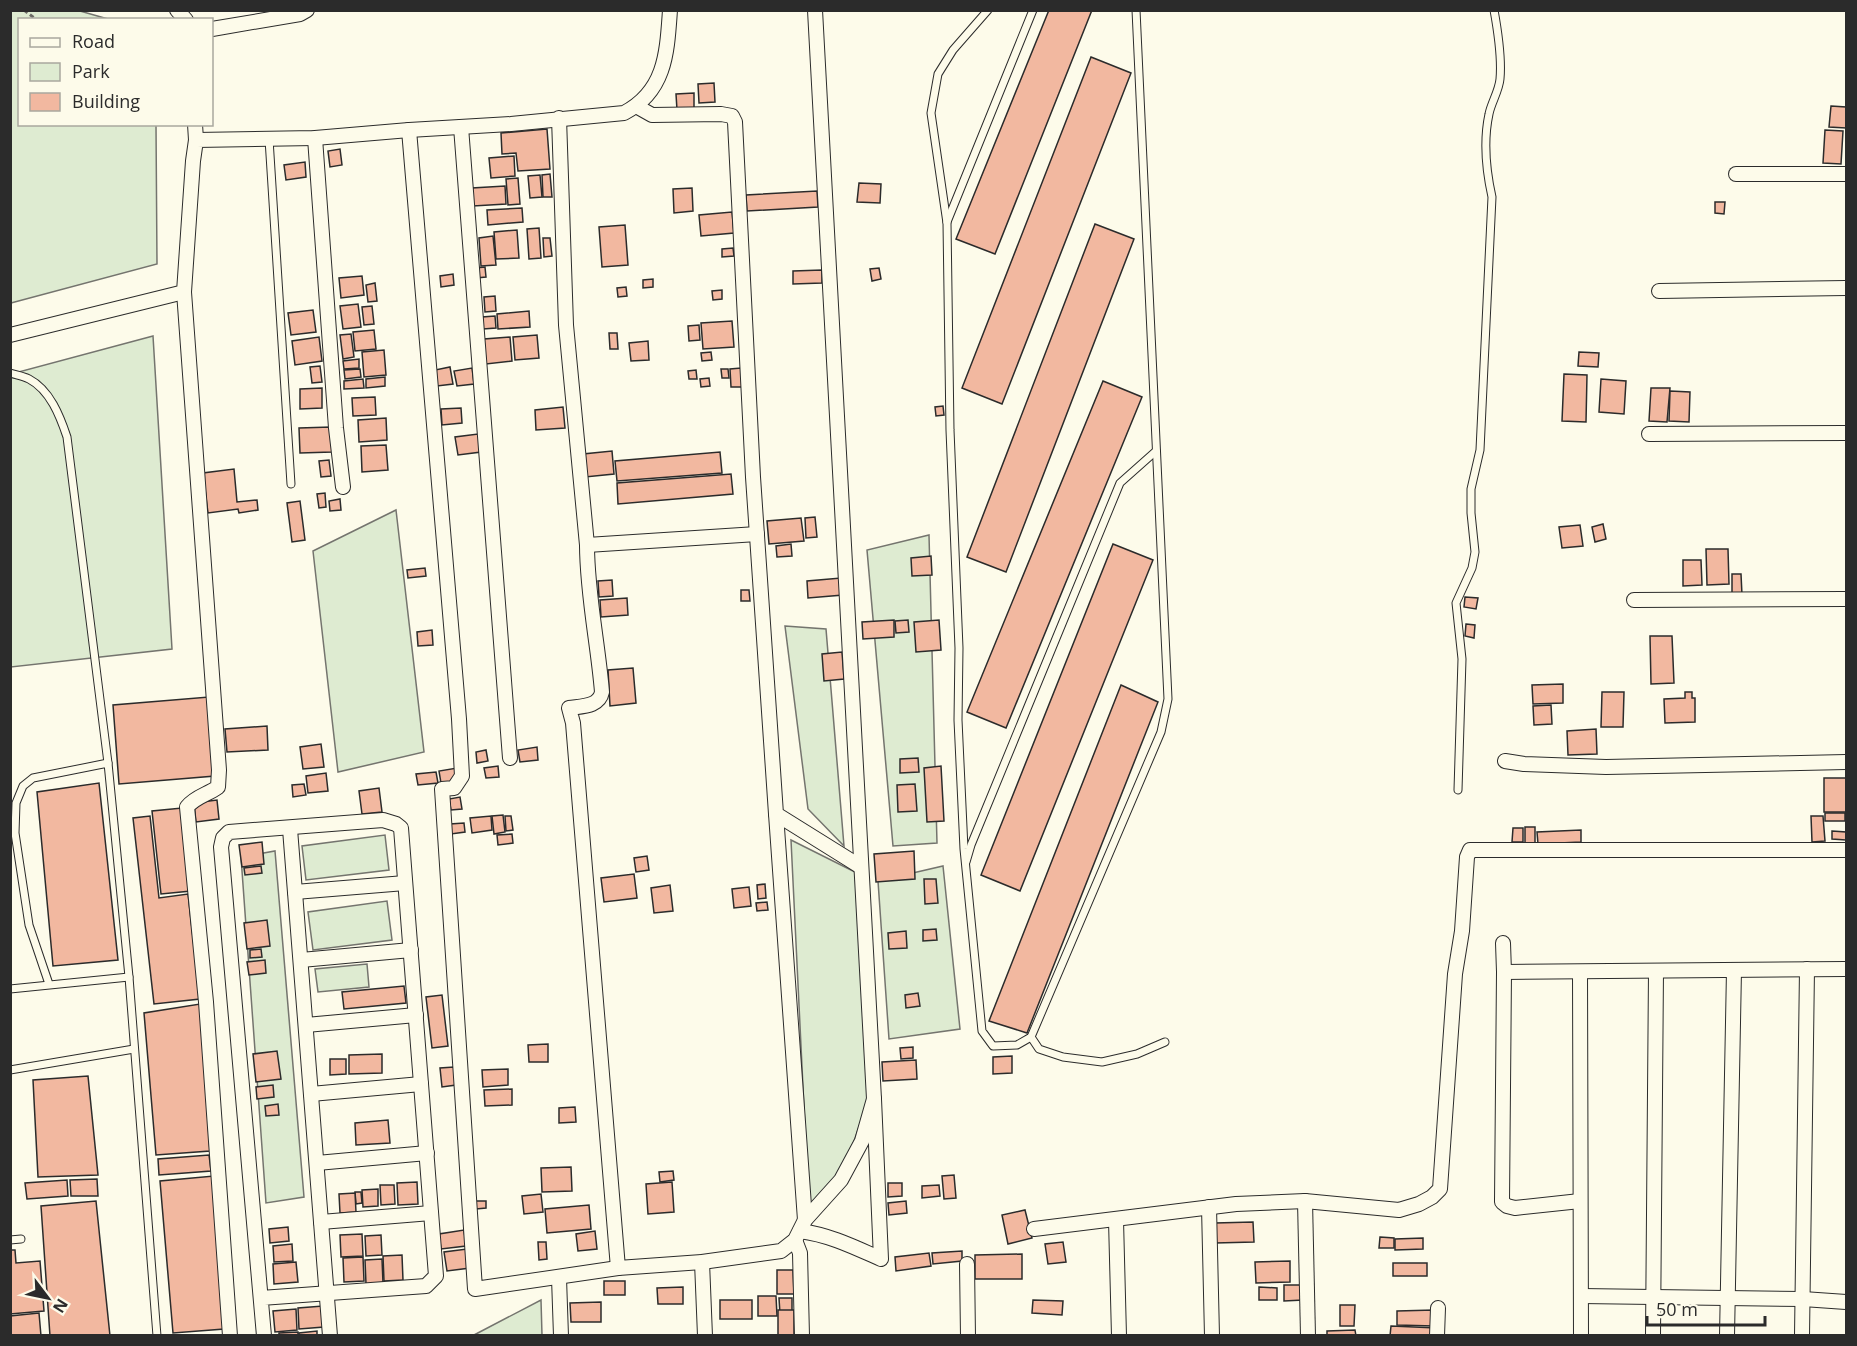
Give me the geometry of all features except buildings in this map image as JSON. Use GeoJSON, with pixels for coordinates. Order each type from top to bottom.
{"type":"FeatureCollection","features":[{"type":"Feature","properties":{"kind":"street"},"geometry":{"type":"LineString","coordinates":[[213,29],[300,14],[307,10]]}},
{"type":"Feature","properties":{"kind":"street"},"geometry":{"type":"LineString","coordinates":[[196,140],[315,138],[511,124],[624,113],[636,106],[652,88],[663,68],[670,10]]}},
{"type":"Feature","properties":{"kind":"street"},"geometry":{"type":"LineString","coordinates":[[800,1231],[822,1234],[881,1259],[815,10]]}},
{"type":"Feature","properties":{"kind":"street"},"geometry":{"type":"LineString","coordinates":[[636,106],[652,115],[721,114],[732,116],[735,122],[757,534],[800,1231],[802,1335]]}},
{"type":"Feature","properties":{"kind":"street"},"geometry":{"type":"LineString","coordinates":[[559,118],[566,325],[587,564],[602,692],[595,704],[569,708],[573,723],[591,926],[618,1268]]}},
{"type":"Feature","properties":{"kind":"street"},"geometry":{"type":"LineString","coordinates":[[195,126],[196,140],[184,292],[219,770],[218,787],[196,797],[187,807],[206,1002],[230,1335]]}},
{"type":"Feature","properties":{"kind":"street"},"geometry":{"type":"LineString","coordinates":[[461,127],[510,758]]}},
{"type":"Feature","properties":{"kind":"street"},"geometry":{"type":"LineString","coordinates":[[409,130],[459,719],[462,777],[454,788],[442,789],[476,1289],[618,1268],[702,1262],[781,1251],[841,1180],[862,1141],[874,1099]]}},
{"type":"Feature","properties":{"kind":"street"},"geometry":{"type":"LineString","coordinates":[[315,138],[336,428],[343,487]]}},
{"type":"Feature","properties":{"kind":"street"},"geometry":{"type":"LineString","coordinates":[[1736,174],[1846,174]]}},
{"type":"Feature","properties":{"kind":"street"},"geometry":{"type":"LineString","coordinates":[[1659,291],[1846,288]]}},
{"type":"Feature","properties":{"kind":"street"},"geometry":{"type":"LineString","coordinates":[[10,334],[184,292]]}},
{"type":"Feature","properties":{"kind":"street"},"geometry":{"type":"LineString","coordinates":[[1649,434],[1846,433]]}},
{"type":"Feature","properties":{"kind":"street"},"geometry":{"type":"LineString","coordinates":[[587,545],[757,534]]}},
{"type":"Feature","properties":{"kind":"street"},"geometry":{"type":"LineString","coordinates":[[1634,600],[1846,599]]}},
{"type":"Feature","properties":{"kind":"street"},"geometry":{"type":"LineString","coordinates":[[1505,761],[1524,764],[1606,767],[1846,762]]}},
{"type":"Feature","properties":{"kind":"street"},"geometry":{"type":"LineString","coordinates":[[776,814],[861,867]]}},
{"type":"Feature","properties":{"kind":"street"},"geometry":{"type":"LineString","coordinates":[[261,1298],[426,1286],[436,1276],[401,828],[383,820],[229,832],[223,838],[221,847],[264,1335]]}},
{"type":"Feature","properties":{"kind":"street"},"geometry":{"type":"LineString","coordinates":[[290,829],[330,1335]]}},
{"type":"Feature","properties":{"kind":"street"},"geometry":{"type":"LineString","coordinates":[[1034,1229],[1209,1207],[1305,1201],[1399,1210],[1432,1197],[1440,1189],[1455,974],[1462,931],[1467,857],[1470,850],[1846,850]]}},
{"type":"Feature","properties":{"kind":"street"},"geometry":{"type":"LineString","coordinates":[[296,892],[405,883]]}},
{"type":"Feature","properties":{"kind":"street"},"geometry":{"type":"LineString","coordinates":[[1503,943],[1502,1202],[1515,1208],[1580,1201]]}},
{"type":"Feature","properties":{"kind":"street"},"geometry":{"type":"LineString","coordinates":[[301,960],[411,950]]}},
{"type":"Feature","properties":{"kind":"street"},"geometry":{"type":"LineString","coordinates":[[1802,1335],[1807,969]]}},
{"type":"Feature","properties":{"kind":"street"},"geometry":{"type":"LineString","coordinates":[[1504,972],[1846,969]]}},
{"type":"Feature","properties":{"kind":"street"},"geometry":{"type":"LineString","coordinates":[[1727,1335],[1734,970]]}},
{"type":"Feature","properties":{"kind":"street"},"geometry":{"type":"LineString","coordinates":[[1653,1335],[1656,971]]}},
{"type":"Feature","properties":{"kind":"street"},"geometry":{"type":"LineString","coordinates":[[1580,972],[1581,1335]]}},
{"type":"Feature","properties":{"kind":"street"},"geometry":{"type":"LineString","coordinates":[[306,1025],[416,1015]]}},
{"type":"Feature","properties":{"kind":"street"},"geometry":{"type":"LineString","coordinates":[[311,1094],[421,1084]]}},
{"type":"Feature","properties":{"kind":"street"},"geometry":{"type":"LineString","coordinates":[[317,1163],[427,1153]]}},
{"type":"Feature","properties":{"kind":"street"},"geometry":{"type":"LineString","coordinates":[[1305,1201],[1308,1335]]}},
{"type":"Feature","properties":{"kind":"street"},"geometry":{"type":"LineString","coordinates":[[1209,1207],[1212,1335]]}},
{"type":"Feature","properties":{"kind":"street"},"geometry":{"type":"LineString","coordinates":[[321,1222],[431,1213]]}},
{"type":"Feature","properties":{"kind":"street"},"geometry":{"type":"LineString","coordinates":[[1116,1220],[1119,1335]]}},
{"type":"Feature","properties":{"kind":"street"},"geometry":{"type":"LineString","coordinates":[[702,1262],[705,1335]]}},
{"type":"Feature","properties":{"kind":"street"},"geometry":{"type":"LineString","coordinates":[[967,1264],[968,1335]]}},
{"type":"Feature","properties":{"kind":"street"},"geometry":{"type":"LineString","coordinates":[[559,1278],[561,1335]]}},
{"type":"Feature","properties":{"kind":"street"},"geometry":{"type":"LineString","coordinates":[[1581,1296],[1653,1299],[1803,1299],[1846,1302]]}},
{"type":"Feature","properties":{"kind":"street"},"geometry":{"type":"LineString","coordinates":[[1437,1335],[1438,1308]]}},
{"type":"Feature","properties":{"kind":"lane"},"geometry":{"type":"LineString","coordinates":[[988,10],[953,50],[938,74],[931,113],[947,223],[950,430],[959,648],[958,720],[966,865],[982,1031],[993,1046],[1017,1045],[1031,1037],[1161,732],[1168,699],[1136,10]]}},
{"type":"Feature","properties":{"kind":"lane"},"geometry":{"type":"LineString","coordinates":[[947,223],[1033,10]]}},
{"type":"Feature","properties":{"kind":"lane"},"geometry":{"type":"LineString","coordinates":[[1458,790],[1462,659],[1456,603],[1472,568],[1475,552],[1471,513],[1472,489],[1480,450],[1492,197],[1486,171],[1487,127],[1493,97],[1500,81],[1497,23],[1494,10]]}},
{"type":"Feature","properties":{"kind":"lane"},"geometry":{"type":"LineString","coordinates":[[269,139],[291,484]]}},
{"type":"Feature","properties":{"kind":"lane"},"geometry":{"type":"LineString","coordinates":[[10,373],[29,379],[43,390],[59,414],[67,437],[108,763],[129,978],[157,1335]]}},
{"type":"Feature","properties":{"kind":"lane"},"geometry":{"type":"LineString","coordinates":[[966,865],[971,845],[1120,483],[1156,451]]}},
{"type":"Feature","properties":{"kind":"lane"},"geometry":{"type":"LineString","coordinates":[[49,984],[29,925],[15,833],[16,803],[23,786],[33,778],[108,763]]}},
{"type":"Feature","properties":{"kind":"lane"},"geometry":{"type":"LineString","coordinates":[[10,989],[129,978]]}},
{"type":"Feature","properties":{"kind":"lane"},"geometry":{"type":"LineString","coordinates":[[1031,1037],[1040,1049],[1063,1057],[1101,1062],[1137,1054],[1165,1042]]}},
{"type":"Feature","properties":{"kind":"lane"},"geometry":{"type":"LineString","coordinates":[[10,1070],[134,1049]]}},
{"type":"Feature","properties":{"kind":"lane"},"geometry":{"type":"LineString","coordinates":[[10,1240],[21,1239]]}},
{"type":"Feature","properties":{"kind":"green space"},"geometry":{"type":"Polygon","coordinates":[[[11,10],[80,11],[104,18],[18,18],[18,126],[156,126],[157,264],[11,303],[11,10]]]}},
{"type":"Feature","properties":{"kind":"green space"},"geometry":{"type":"Polygon","coordinates":[[[153,336],[172,649],[11,667],[11,374],[153,336]]]}},
{"type":"Feature","properties":{"kind":"green space"},"geometry":{"type":"Polygon","coordinates":[[[396,510],[424,752],[338,772],[313,551],[396,510]]]}},
{"type":"Feature","properties":{"kind":"green space"},"geometry":{"type":"Polygon","coordinates":[[[929,535],[937,843],[893,846],[867,550],[929,535]]]}},
{"type":"Feature","properties":{"kind":"green space"},"geometry":{"type":"Polygon","coordinates":[[[785,626],[826,629],[844,846],[808,809],[785,626]]]}},
{"type":"Feature","properties":{"kind":"green space"},"geometry":{"type":"Polygon","coordinates":[[[385,835],[389,870],[306,880],[302,846],[385,835]]]}},
{"type":"Feature","properties":{"kind":"green space"},"geometry":{"type":"Polygon","coordinates":[[[791,840],[857,873],[868,1101],[853,1144],[836,1177],[809,1211],[791,840]]]}},
{"type":"Feature","properties":{"kind":"green space"},"geometry":{"type":"Polygon","coordinates":[[[275,851],[304,1197],[266,1203],[241,857],[275,851]]]}},
{"type":"Feature","properties":{"kind":"green space"},"geometry":{"type":"Polygon","coordinates":[[[943,866],[960,1029],[889,1039],[878,881],[943,866]]]}},
{"type":"Feature","properties":{"kind":"green space"},"geometry":{"type":"Polygon","coordinates":[[[387,901],[392,940],[313,950],[308,912],[387,901]]]}},
{"type":"Feature","properties":{"kind":"green space"},"geometry":{"type":"Polygon","coordinates":[[[367,964],[369,987],[318,992],[315,969],[367,964]]]}},
{"type":"Feature","properties":{"kind":"green space"},"geometry":{"type":"Polygon","coordinates":[[[541,1300],[542,1335],[474,1335],[541,1300]]]}}]}
